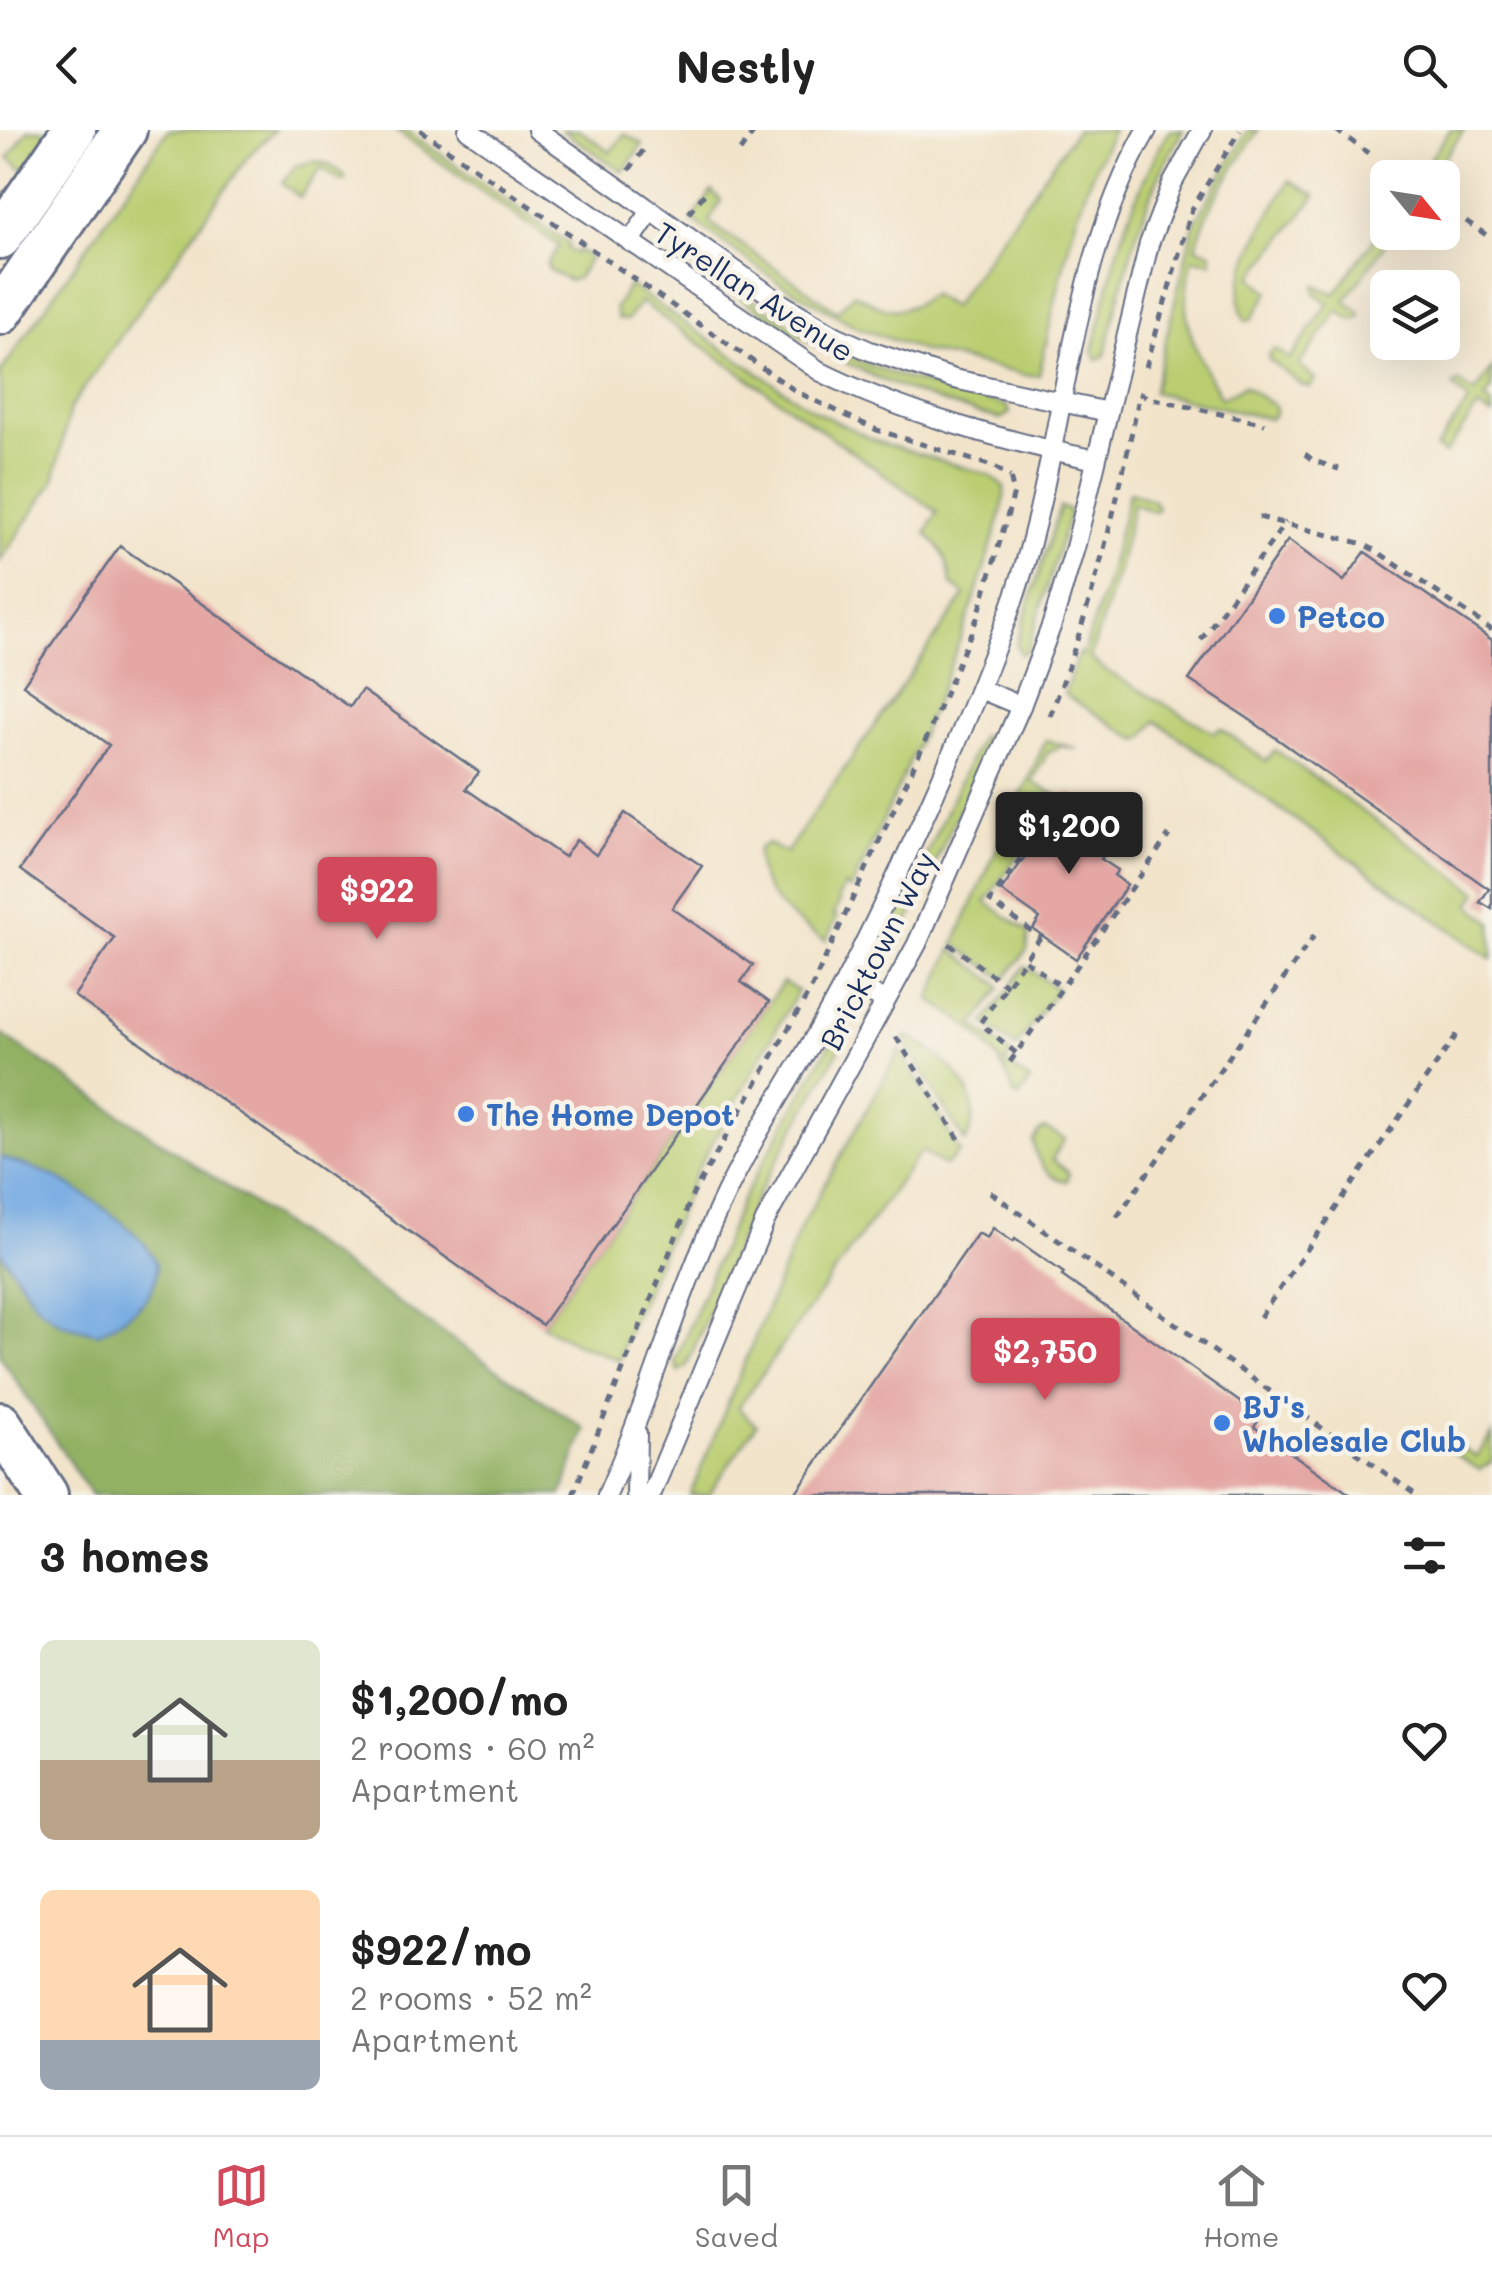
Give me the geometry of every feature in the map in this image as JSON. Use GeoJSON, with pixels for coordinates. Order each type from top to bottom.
{"type":"FeatureCollection","features":[{"type":"Feature","properties":{"kind":"street"},"geometry":{"type":"LineString","coordinates":[[0,238],[74,130]]}},
{"type":"Feature","properties":{"kind":"street"},"geometry":{"type":"LineString","coordinates":[[0,309],[126,130]]}},
{"type":"Feature","properties":{"kind":"street"},"geometry":{"type":"LineString","coordinates":[[0,309],[34,234],[36,224],[27,198]]}},
{"type":"Feature","properties":{"kind":"street"},"geometry":{"type":"LineString","coordinates":[[0,1424],[46,1495]]}},
{"type":"Feature","properties":{"kind":"lane","name":"Tyrellan Avenue"},"geometry":{"type":"LineString","coordinates":[[468,130],[821,372],[942,421],[1096,460]]}},
{"type":"Feature","properties":{"kind":"lane","name":"Tyrellan Avenue"},"geometry":{"type":"LineString","coordinates":[[537,130],[784,305],[836,336],[870,352],[954,380],[1108,412]]}},
{"type":"Feature","properties":{"kind":"lane","name":"Bricktown Way"},"geometry":{"type":"LineString","coordinates":[[607,1495],[720,1206],[846,980],[904,862],[980,689],[1032,538],[1060,400],[1104,227],[1128,162],[1146,130]]}},
{"type":"Feature","properties":{"kind":"lane","name":"Bricktown Way"},"geometry":{"type":"LineString","coordinates":[[650,1495],[765,1220],[946,881],[1022,706],[1052,624],[1154,228],[1172,184],[1202,130]]}},
{"type":"Feature","properties":{"kind":"lane"},"geometry":{"type":"LineString","coordinates":[[630,242],[651,211]]}},
{"type":"Feature","properties":{"kind":"lane"},"geometry":{"type":"LineString","coordinates":[[980,689],[1022,706]]}},
{"type":"Feature","properties":{"kind":"lane"},"geometry":{"type":"LineString","coordinates":[[846,980],[885,1001]]}},
{"type":"Feature","properties":{"kind":"lane"},"geometry":{"type":"LineString","coordinates":[[636,1495],[637,1419]]}},
{"type":"Feature","properties":{"kind":"path","name":"Tyrellan Avenue"},"geometry":{"type":"LineString","coordinates":[[420,130],[635,280]]}},
{"type":"Feature","properties":{"kind":"path"},"geometry":{"type":"LineString","coordinates":[[740,151],[755,130]]}},
{"type":"Feature","properties":{"kind":"path"},"geometry":{"type":"LineString","coordinates":[[1144,374],[1192,209],[1240,130]]}},
{"type":"Feature","properties":{"kind":"path"},"geometry":{"type":"LineString","coordinates":[[1336,130],[1368,153]]}},
{"type":"Feature","properties":{"kind":"path"},"geometry":{"type":"LineString","coordinates":[[628,172],[645,148]]}},
{"type":"Feature","properties":{"kind":"path"},"geometry":{"type":"LineString","coordinates":[[690,213],[706,192]]}},
{"type":"Feature","properties":{"kind":"path"},"geometry":{"type":"LineString","coordinates":[[1466,221],[1492,239]]}},
{"type":"Feature","properties":{"kind":"path"},"geometry":{"type":"LineString","coordinates":[[1050,716],[1095,591],[1140,392],[1150,398],[1265,424]]}},
{"type":"Feature","properties":{"kind":"path"},"geometry":{"type":"LineString","coordinates":[[1304,454],[1339,468]]}},
{"type":"Feature","properties":{"kind":"path","name":"Bricktown Way"},"geometry":{"type":"LineString","coordinates":[[810,991],[924,744],[978,616],[1014,493],[1010,477],[1018,472]]}},
{"type":"Feature","properties":{"kind":"path"},"geometry":{"type":"LineString","coordinates":[[1258,517],[1375,550],[1492,630]]}},
{"type":"Feature","properties":{"kind":"path"},"geometry":{"type":"LineString","coordinates":[[1202,640],[1286,522]]}},
{"type":"Feature","properties":{"kind":"path"},"geometry":{"type":"LineString","coordinates":[[1016,1053],[980,1024],[1042,936],[990,902],[1039,832]]}},
{"type":"Feature","properties":{"kind":"path"},"geometry":{"type":"LineString","coordinates":[[1010,1062],[1169,835]]}},
{"type":"Feature","properties":{"kind":"path"},"geometry":{"type":"LineString","coordinates":[[1117,1217],[1318,930]]}},
{"type":"Feature","properties":{"kind":"path"},"geometry":{"type":"LineString","coordinates":[[949,944],[1006,986]]}},
{"type":"Feature","properties":{"kind":"path"},"geometry":{"type":"LineString","coordinates":[[1025,960],[1062,987]]}},
{"type":"Feature","properties":{"kind":"path"},"geometry":{"type":"LineString","coordinates":[[1260,1317],[1460,1030]]}},
{"type":"Feature","properties":{"kind":"path"},"geometry":{"type":"LineString","coordinates":[[896,1037],[962,1144]]}},
{"type":"Feature","properties":{"kind":"path"},"geometry":{"type":"LineString","coordinates":[[990,1192],[1416,1495]]}},
{"type":"Feature","properties":{"kind":"path"},"geometry":{"type":"LineString","coordinates":[[574,1495],[624,1361]]}},
{"type":"Feature","properties":{"kind":"green space"},"geometry":{"type":"Polygon","coordinates":[[[28,130],[52,130],[24,170],[8,158],[28,130]]]}},
{"type":"Feature","properties":{"kind":"green space"},"geometry":{"type":"Polygon","coordinates":[[[168,130],[275,130],[249,155],[70,408],[54,481],[0,561],[0,373],[168,130]]]}},
{"type":"Feature","properties":{"kind":"green space"},"geometry":{"type":"Polygon","coordinates":[[[395,130],[406,130],[569,244],[567,248],[575,254],[578,250],[590,258],[577,278],[569,281],[549,270],[547,264],[559,246],[395,130]]]}},
{"type":"Feature","properties":{"kind":"green space"},"geometry":{"type":"Polygon","coordinates":[[[562,130],[580,130],[610,152],[624,134],[643,144],[623,172],[562,130]]]}},
{"type":"Feature","properties":{"kind":"green space"},"geometry":{"type":"Polygon","coordinates":[[[1076,130],[1113,130],[1076,219],[1039,375],[923,351],[857,327],[777,281],[692,220],[712,191],[721,200],[709,222],[837,311],[854,293],[893,310],[910,307],[931,294],[952,307],[1076,130]]]}},
{"type":"Feature","properties":{"kind":"green space"},"geometry":{"type":"Polygon","coordinates":[[[1169,130],[1183,130],[1144,212],[1105,355],[1097,360],[1093,351],[1122,238],[1141,185],[1169,130]]]}},
{"type":"Feature","properties":{"kind":"green space"},"geometry":{"type":"Polygon","coordinates":[[[1248,130],[1258,130],[1222,187],[1201,232],[1196,248],[1211,252],[1212,262],[1193,259],[1187,315],[1196,348],[1221,398],[1244,386],[1275,406],[1270,419],[1153,392],[1194,224],[1248,130]]]}},
{"type":"Feature","properties":{"kind":"green space"},"geometry":{"type":"Polygon","coordinates":[[[1450,130],[1464,130],[1443,160],[1429,160],[1450,130]]]}},
{"type":"Feature","properties":{"kind":"green space"},"geometry":{"type":"Polygon","coordinates":[[[314,161],[328,164],[345,180],[340,181],[321,168],[300,197],[282,183],[295,166],[314,161]]]}},
{"type":"Feature","properties":{"kind":"green space"},"geometry":{"type":"Polygon","coordinates":[[[1290,180],[1316,196],[1252,277],[1269,292],[1251,320],[1246,321],[1240,290],[1245,270],[1262,229],[1290,180]]]}},
{"type":"Feature","properties":{"kind":"green space"},"geometry":{"type":"Polygon","coordinates":[[[1370,244],[1370,250],[1381,250],[1345,301],[1360,312],[1360,317],[1353,320],[1338,311],[1299,365],[1316,380],[1310,387],[1302,385],[1270,361],[1268,354],[1275,349],[1290,359],[1329,303],[1315,293],[1315,285],[1335,294],[1370,244]]]}},
{"type":"Feature","properties":{"kind":"green space"},"geometry":{"type":"Polygon","coordinates":[[[690,255],[763,307],[840,351],[909,380],[1007,406],[1010,413],[1001,419],[873,376],[764,314],[687,262],[685,258],[690,255]]]}},
{"type":"Feature","properties":{"kind":"green space"},"geometry":{"type":"Polygon","coordinates":[[[629,285],[816,412],[878,442],[990,475],[1004,487],[998,524],[945,677],[851,889],[844,886],[838,899],[834,915],[837,917],[826,941],[788,915],[769,892],[758,865],[758,849],[767,843],[786,853],[965,595],[951,584],[944,556],[926,534],[937,512],[641,302],[627,320],[618,319],[615,308],[629,285]]]}},
{"type":"Feature","properties":{"kind":"green space"},"geometry":{"type":"Polygon","coordinates":[[[1492,368],[1492,389],[1485,399],[1492,405],[1492,416],[1478,407],[1445,454],[1436,448],[1469,401],[1453,386],[1459,382],[1475,393],[1492,368]]]}},
{"type":"Feature","properties":{"kind":"green space"},"geometry":{"type":"Polygon","coordinates":[[[1129,492],[1153,500],[1158,508],[1154,512],[1133,504],[1118,570],[1090,658],[1215,733],[1220,728],[1266,761],[1275,750],[1478,892],[1470,904],[1492,922],[1492,959],[1156,721],[1138,740],[1064,694],[1079,652],[1083,655],[1106,584],[1129,492]]]}},
{"type":"Feature","properties":{"kind":"green space"},"geometry":{"type":"Polygon","coordinates":[[[1060,507],[1070,511],[1030,643],[1021,654],[1016,645],[1060,507]]]}},
{"type":"Feature","properties":{"kind":"green space"},"geometry":{"type":"Polygon","coordinates":[[[981,736],[989,739],[989,744],[898,945],[887,939],[981,736]]]}},
{"type":"Feature","properties":{"kind":"green space"},"geometry":{"type":"Polygon","coordinates":[[[1046,740],[1077,749],[1061,746],[1048,752],[1032,782],[1064,799],[1042,832],[1036,829],[986,902],[1029,932],[1027,950],[1005,979],[954,944],[1046,740]]]}},
{"type":"Feature","properties":{"kind":"green space"},"geometry":{"type":"Polygon","coordinates":[[[952,949],[999,985],[974,1025],[1011,1054],[1005,1063],[1030,1081],[1019,1097],[1014,1095],[1001,1065],[982,1040],[930,1000],[952,949]]]}},
{"type":"Feature","properties":{"kind":"green space"},"geometry":{"type":"Polygon","coordinates":[[[1025,966],[1057,989],[1016,1047],[985,1023],[1025,966]]]}},
{"type":"Feature","properties":{"kind":"green space"},"geometry":{"type":"Polygon","coordinates":[[[783,982],[798,991],[697,1170],[623,1343],[620,1360],[579,1345],[542,1325],[783,982]]]}},
{"type":"Feature","properties":{"kind":"green space"},"geometry":{"type":"Polygon","coordinates":[[[839,1028],[846,1031],[845,1039],[758,1194],[686,1367],[678,1371],[675,1361],[741,1202],[839,1028]]]}},
{"type":"Feature","properties":{"kind":"green space"},"geometry":{"type":"Polygon","coordinates":[[[0,1033],[585,1429],[562,1495],[91,1495],[0,1356],[0,1251],[37,1305],[98,1332],[141,1305],[146,1246],[79,1192],[0,1157],[0,1033]]]}},
{"type":"Feature","properties":{"kind":"green space"},"geometry":{"type":"Polygon","coordinates":[[[907,1035],[949,1066],[969,1093],[972,1125],[965,1142],[904,1040],[907,1035]]]}},
{"type":"Feature","properties":{"kind":"green space"},"geometry":{"type":"Polygon","coordinates":[[[900,1050],[960,1152],[945,1166],[921,1151],[738,1408],[756,1425],[708,1495],[690,1495],[800,1229],[900,1050]]]}},
{"type":"Feature","properties":{"kind":"green space"},"geometry":{"type":"Polygon","coordinates":[[[1046,1129],[1065,1139],[1052,1159],[1069,1173],[1067,1181],[1048,1172],[1036,1155],[1033,1141],[1046,1129]]]}},
{"type":"Feature","properties":{"kind":"green space"},"geometry":{"type":"Polygon","coordinates":[[[1492,1434],[1492,1461],[1480,1470],[1450,1451],[1452,1445],[1458,1445],[1476,1457],[1492,1434]]]}},
{"type":"Feature","properties":{"kind":"water"},"geometry":{"type":"Polygon","coordinates":[[[0,1157],[63,1181],[95,1201],[142,1241],[156,1266],[152,1289],[138,1307],[98,1333],[61,1323],[37,1305],[0,1251],[0,1157]]]}},
{"type":"Feature","properties":{"kind":"building"},"geometry":{"type":"Polygon","coordinates":[[[1288,540],[1344,581],[1365,552],[1492,640],[1492,909],[1480,902],[1489,889],[1189,680],[1288,540]]]}},
{"type":"Feature","properties":{"kind":"building","name":"The Home Depot"},"geometry":{"type":"Polygon","coordinates":[[[120,546],[350,707],[362,690],[479,772],[466,789],[564,857],[576,840],[596,855],[625,813],[702,866],[672,908],[753,965],[741,982],[769,1002],[542,1325],[74,996],[115,938],[20,870],[109,745],[23,685],[120,546]]]}},
{"type":"Feature","properties":{"kind":"building"},"geometry":{"type":"Polygon","coordinates":[[[1069,793],[1120,831],[1101,859],[1118,870],[1114,875],[1127,885],[1076,959],[1033,929],[1040,918],[1001,891],[1069,793]]]}},
{"type":"Feature","properties":{"kind":"building"},"geometry":{"type":"Polygon","coordinates":[[[993,1228],[1064,1273],[1062,1276],[1261,1417],[1254,1427],[1351,1495],[794,1495],[978,1233],[987,1238],[993,1228]]]}},
{"type":"Feature","properties":{"kind":"place","name":"Petco"},"geometry":{"type":"Point","coordinates":[1277,616]}},
{"type":"Feature","properties":{"kind":"place","name":"The Home Depot"},"geometry":{"type":"Point","coordinates":[466,1114]}},
{"type":"Feature","properties":{"kind":"place","name":"BJ's Wholesale Club"},"geometry":{"type":"Point","coordinates":[1222,1423]}}]}
